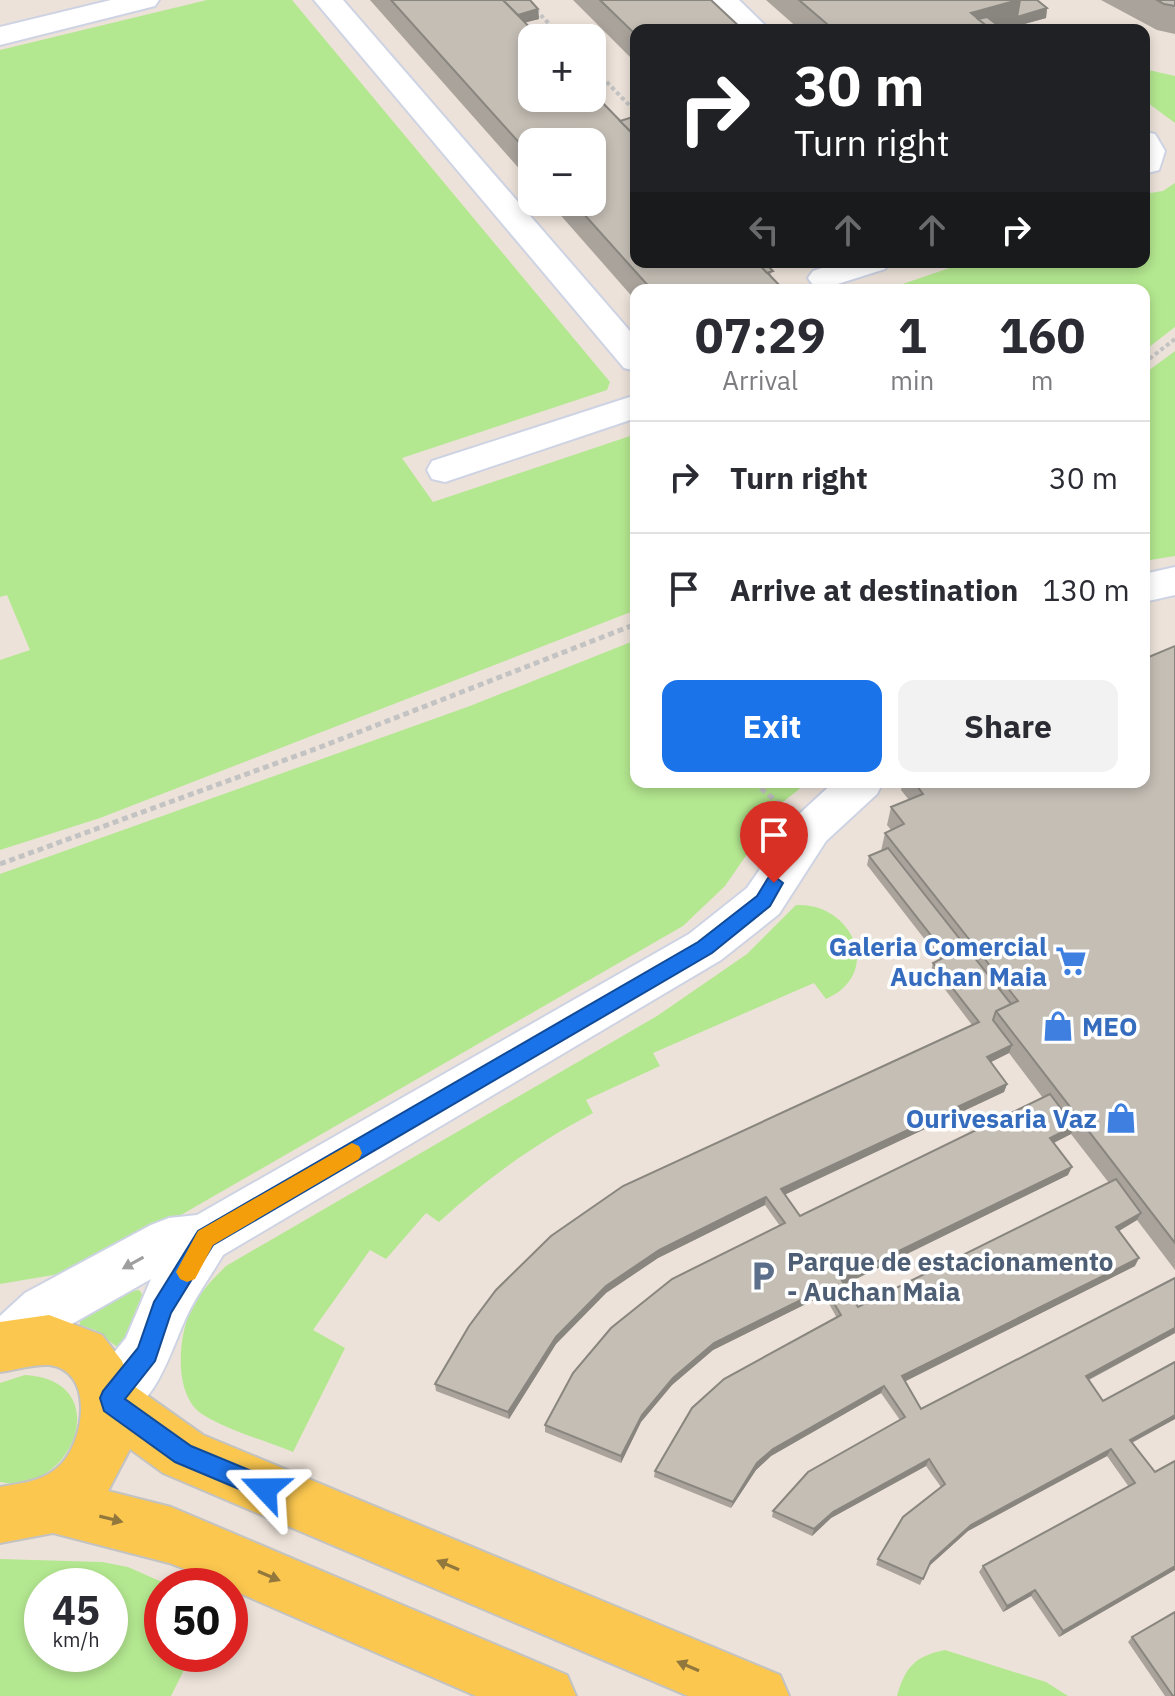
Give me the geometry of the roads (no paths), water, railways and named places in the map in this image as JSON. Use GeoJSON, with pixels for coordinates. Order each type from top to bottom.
{"type":"FeatureCollection","features":[{"type":"Feature","properties":{"kind":"main road"},"geometry":{"type":"LineString","coordinates":[[2,1346],[37,1340],[62,1343],[83,1354],[99,1369],[112,1401],[183,1454],[759,1696]]}},
{"type":"Feature","properties":{"kind":"main road"},"geometry":{"type":"LineString","coordinates":[[26,1510],[82,1480],[104,1449],[112,1401]]}},
{"type":"Feature","properties":{"kind":"main road"},"geometry":{"type":"LineString","coordinates":[[26,1510],[171,1535],[546,1696]]}},
{"type":"Feature","properties":{"kind":"street"},"geometry":{"type":"LineString","coordinates":[[7,0],[13,32],[145,0]]}},
{"type":"Feature","properties":{"kind":"street"},"geometry":{"type":"LineString","coordinates":[[328,0],[630,353]]}},
{"type":"Feature","properties":{"kind":"street"},"geometry":{"type":"LineString","coordinates":[[722,0],[749,24]]}},
{"type":"Feature","properties":{"kind":"street"},"geometry":{"type":"LineString","coordinates":[[825,278],[855,268]]}},
{"type":"Feature","properties":{"kind":"street"},"geometry":{"type":"LineString","coordinates":[[445,470],[630,408]]}},
{"type":"Feature","properties":{"kind":"street"},"geometry":{"type":"LineString","coordinates":[[1150,587],[1175,581]]}},
{"type":"Feature","properties":{"kind":"street"},"geometry":{"type":"LineString","coordinates":[[2,1346],[44,1311],[169,1242],[205,1238],[705,947],[763,901],[811,829],[855,788]]}},
{"type":"Feature","properties":{"kind":"street"},"geometry":{"type":"LineString","coordinates":[[112,1401],[147,1353],[162,1309],[205,1238]]}},
{"type":"Feature","properties":{"kind":"place","name":"Galeria Comercial Auchan Maia"},"geometry":{"type":"Point","coordinates":[1071,961]}},
{"type":"Feature","properties":{"kind":"place","name":"MEO"},"geometry":{"type":"Point","coordinates":[1058,1026]}},
{"type":"Feature","properties":{"kind":"place","name":"Ourivesaria Vaz"},"geometry":{"type":"Point","coordinates":[1121,1118]}},
{"type":"Feature","properties":{"kind":"place","name":"Parque de estacionamento - Auchan Maia"},"geometry":{"type":"Point","coordinates":[763,1276]}}]}
